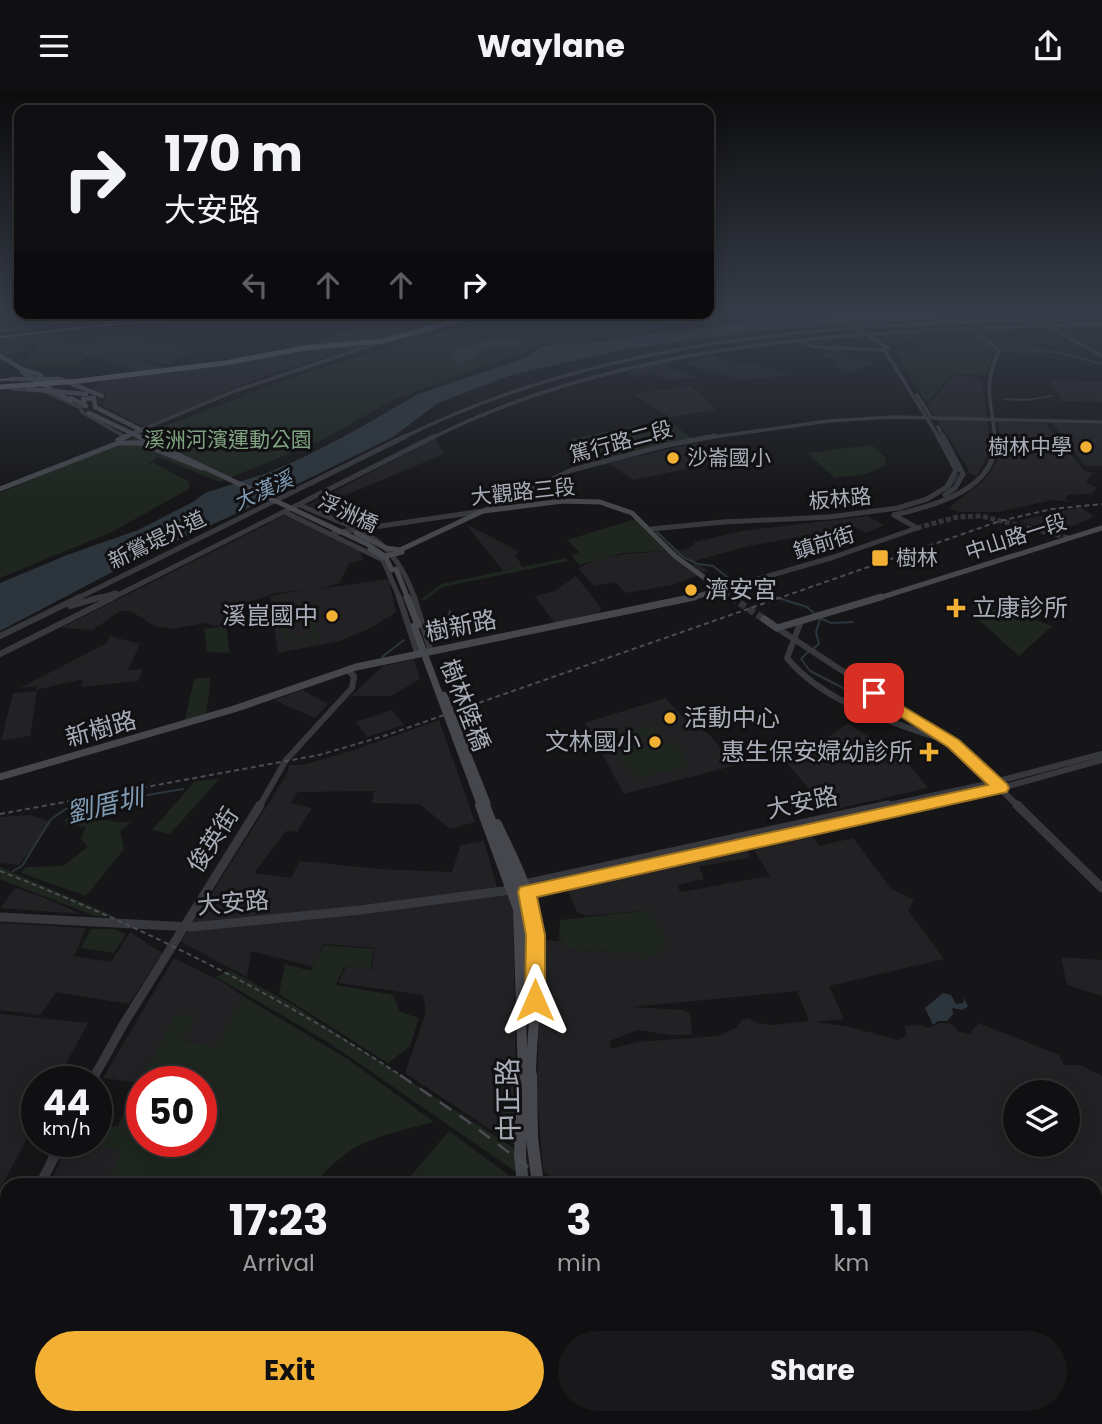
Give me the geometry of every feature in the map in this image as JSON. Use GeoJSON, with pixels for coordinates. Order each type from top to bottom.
{"type":"FeatureCollection","features":[{"type":"Feature","properties":{"kind":"highway"},"geometry":{"type":"LineString","coordinates":[[0,384],[63,381],[118,374]]}},
{"type":"Feature","properties":{"kind":"highway"},"geometry":{"type":"LineString","coordinates":[[0,384],[11,379]]}},
{"type":"Feature","properties":{"kind":"main road"},"geometry":{"type":"LineString","coordinates":[[28,374],[83,405],[141,430]]}},
{"type":"Feature","properties":{"kind":"main road"},"geometry":{"type":"LineString","coordinates":[[37,374],[64,379],[98,394]]}},
{"type":"Feature","properties":{"kind":"main road"},"geometry":{"type":"LineString","coordinates":[[11,379],[56,378],[98,394]]}},
{"type":"Feature","properties":{"kind":"main road"},"geometry":{"type":"LineString","coordinates":[[73,385],[83,405]]}},
{"type":"Feature","properties":{"kind":"main road"},"geometry":{"type":"LineString","coordinates":[[27,389],[98,394]]}},
{"type":"Feature","properties":{"kind":"main road"},"geometry":{"type":"LineString","coordinates":[[98,394],[100,405],[107,414]]}},
{"type":"Feature","properties":{"kind":"main road"},"geometry":{"type":"LineString","coordinates":[[83,405],[95,398],[93,405],[107,414]]}},
{"type":"Feature","properties":{"kind":"main road","name":"浮洲橋"},"geometry":{"type":"LineString","coordinates":[[83,405],[89,413],[202,468]]}},
{"type":"Feature","properties":{"kind":"main road","name":"浮洲橋"},"geometry":{"type":"LineString","coordinates":[[107,414],[283,503]]}},
{"type":"Feature","properties":{"kind":"main road"},"geometry":{"type":"LineString","coordinates":[[0,489],[141,430]]}},
{"type":"Feature","properties":{"kind":"main road","name":"浮洲橋"},"geometry":{"type":"LineString","coordinates":[[0,489],[118,443],[140,443],[283,503],[380,548],[391,557],[394,570],[407,596]]}},
{"type":"Feature","properties":{"kind":"main road","name":"大觀路三段"},"geometry":{"type":"LineString","coordinates":[[487,510],[563,501],[600,502],[632,513],[676,556],[722,591]]}},
{"type":"Feature","properties":{"kind":"main road"},"geometry":{"type":"LineString","coordinates":[[283,503],[384,546],[400,550],[487,510]]}},
{"type":"Feature","properties":{"kind":"main road"},"geometry":{"type":"LineString","coordinates":[[283,503],[370,549],[382,560],[487,510]]}},
{"type":"Feature","properties":{"kind":"main road","name":"中山路一段"},"geometry":{"type":"LineString","coordinates":[[777,628],[1102,528]]}},
{"type":"Feature","properties":{"kind":"main road","name":"樹新路"},"geometry":{"type":"LineString","coordinates":[[213,715],[347,670],[657,607],[722,591]]}},
{"type":"Feature","properties":{"kind":"main road","name":"樹林陸橋"},"geometry":{"type":"LineString","coordinates":[[407,596],[416,626],[525,908],[528,1056]]}},
{"type":"Feature","properties":{"kind":"main road"},"geometry":{"type":"LineString","coordinates":[[764,619],[777,628]]}},
{"type":"Feature","properties":{"kind":"main road","name":"新樹路"},"geometry":{"type":"LineString","coordinates":[[0,777],[213,715]]}},
{"type":"Feature","properties":{"kind":"main road","name":"樹林陸橋"},"geometry":{"type":"LineString","coordinates":[[476,784],[510,851]]}},
{"type":"Feature","properties":{"kind":"main road","name":"樹林陸橋"},"geometry":{"type":"LineString","coordinates":[[476,784],[502,866]]}},
{"type":"Feature","properties":{"kind":"main road","name":"中正路"},"geometry":{"type":"LineString","coordinates":[[510,851],[525,888],[535,935],[520,1155],[522,1178]]}},
{"type":"Feature","properties":{"kind":"main road","name":"中正路"},"geometry":{"type":"LineString","coordinates":[[502,866],[518,909],[537,1178]]}},
{"type":"Feature","properties":{"kind":"street"},"geometry":{"type":"LineString","coordinates":[[141,430],[284,374]]}},
{"type":"Feature","properties":{"kind":"street","name":"新鶯堤外道"},"geometry":{"type":"LineString","coordinates":[[0,636],[403,439],[502,395],[576,374]]}},
{"type":"Feature","properties":{"kind":"street"},"geometry":{"type":"LineString","coordinates":[[0,654],[465,421],[528,395],[609,374]]}},
{"type":"Feature","properties":{"kind":"street"},"geometry":{"type":"LineString","coordinates":[[891,513],[930,502],[947,494],[955,488],[960,473],[902,374]]}},
{"type":"Feature","properties":{"kind":"street"},"geometry":{"type":"LineString","coordinates":[[891,513],[936,505],[979,477],[996,451],[986,386],[988,374]]}},
{"type":"Feature","properties":{"kind":"street"},"geometry":{"type":"LineString","coordinates":[[11,379],[26,385],[12,389]]}},
{"type":"Feature","properties":{"kind":"street"},"geometry":{"type":"LineString","coordinates":[[0,384],[12,389],[44,391],[83,405],[82,412],[125,437]]}},
{"type":"Feature","properties":{"kind":"street","name":"篤行路二段"},"geometry":{"type":"LineString","coordinates":[[487,510],[580,467],[663,446],[733,434],[847,421],[928,417],[1102,423]]}},
{"type":"Feature","properties":{"kind":"street"},"geometry":{"type":"LineString","coordinates":[[960,473],[979,477]]}},
{"type":"Feature","properties":{"kind":"street"},"geometry":{"type":"LineString","coordinates":[[300,505],[379,541],[394,555],[407,596],[431,652]]}},
{"type":"Feature","properties":{"kind":"street","name":"大觀路三段"},"geometry":{"type":"LineString","coordinates":[[344,525],[395,522],[487,510]]}},
{"type":"Feature","properties":{"kind":"street"},"geometry":{"type":"LineString","coordinates":[[285,512],[333,533],[382,560],[407,596]]}},
{"type":"Feature","properties":{"kind":"street"},"geometry":{"type":"LineString","coordinates":[[304,520],[302,519],[318,513]]}},
{"type":"Feature","properties":{"kind":"street","name":"鎮前街"},"geometry":{"type":"LineString","coordinates":[[722,591],[859,549],[917,528],[891,513]]}},
{"type":"Feature","properties":{"kind":"street","name":"板林路"},"geometry":{"type":"LineString","coordinates":[[651,529],[687,524],[891,513]]}},
{"type":"Feature","properties":{"kind":"street","name":"大觀路三段"},"geometry":{"type":"LineString","coordinates":[[333,533],[395,522]]}},
{"type":"Feature","properties":{"kind":"street"},"geometry":{"type":"LineString","coordinates":[[58,608],[109,596],[182,559],[202,554]]}},
{"type":"Feature","properties":{"kind":"street"},"geometry":{"type":"LineString","coordinates":[[382,560],[418,655]]}},
{"type":"Feature","properties":{"kind":"street"},"geometry":{"type":"LineString","coordinates":[[801,621],[788,661],[816,683],[878,717],[954,744]]}},
{"type":"Feature","properties":{"kind":"street"},"geometry":{"type":"LineString","coordinates":[[777,628],[954,744],[1102,888]]}},
{"type":"Feature","properties":{"kind":"street","name":"俊英街"},"geometry":{"type":"LineString","coordinates":[[100,1066],[286,760],[352,688],[355,680],[347,670]]}},
{"type":"Feature","properties":{"kind":"street","name":"大安路"},"geometry":{"type":"LineString","coordinates":[[998,785],[1102,754]]}},
{"type":"Feature","properties":{"kind":"street","name":"大安路"},"geometry":{"type":"LineString","coordinates":[[0,916],[183,927],[328,914],[525,888],[1102,761]]}},
{"type":"Feature","properties":{"kind":"street"},"geometry":{"type":"LineString","coordinates":[[44,1178],[54,1157]]}},
{"type":"Feature","properties":{"kind":"shaded area"},"geometry":{"type":"Polygon","coordinates":[[[271,374],[224,392],[218,399],[143,427],[103,406],[106,395],[91,389],[110,375],[271,374]]]}},
{"type":"Feature","properties":{"kind":"shaded area"},"geometry":{"type":"Polygon","coordinates":[[[656,374],[688,374],[699,378],[665,379],[656,374]]]}},
{"type":"Feature","properties":{"kind":"shaded area"},"geometry":{"type":"Polygon","coordinates":[[[720,374],[792,375],[739,380],[720,374]]]}},
{"type":"Feature","properties":{"kind":"shaded area"},"geometry":{"type":"Polygon","coordinates":[[[955,375],[975,377],[982,381],[991,448],[977,476],[967,473],[968,468],[927,405],[955,375]]]}},
{"type":"Feature","properties":{"kind":"shaded area"},"geometry":{"type":"Polygon","coordinates":[[[1049,380],[1102,382],[1102,402],[1062,401],[1049,380]]]}},
{"type":"Feature","properties":{"kind":"shaded area"},"geometry":{"type":"Polygon","coordinates":[[[691,386],[717,410],[669,417],[633,394],[691,386]]]}},
{"type":"Feature","properties":{"kind":"shaded area"},"geometry":{"type":"Polygon","coordinates":[[[998,421],[1046,424],[1085,471],[1093,473],[1086,482],[1097,488],[1091,494],[1068,495],[1065,499],[1071,502],[1053,500],[998,512],[959,512],[948,508],[982,482],[992,470],[1001,453],[998,421]]]}},
{"type":"Feature","properties":{"kind":"shaded area","name":"樹林中學"},"geometry":{"type":"Polygon","coordinates":[[[1052,423],[1102,424],[1102,466],[1085,466],[1052,423]]]}},
{"type":"Feature","properties":{"kind":"shaded area"},"geometry":{"type":"Polygon","coordinates":[[[435,439],[444,454],[315,508],[308,505],[435,439]]]}},
{"type":"Feature","properties":{"kind":"shaded area","name":"沙崙國小"},"geometry":{"type":"Polygon","coordinates":[[[697,443],[719,462],[633,480],[608,463],[697,443]]]}},
{"type":"Feature","properties":{"kind":"shaded area"},"geometry":{"type":"Polygon","coordinates":[[[1081,507],[1094,517],[1066,529],[1053,531],[1018,521],[1081,507]]]}},
{"type":"Feature","properties":{"kind":"shaded area"},"geometry":{"type":"Polygon","coordinates":[[[287,514],[359,548],[363,560],[349,563],[340,583],[319,589],[389,579],[396,612],[373,627],[339,641],[278,653],[270,596],[303,590],[276,593],[246,603],[222,627],[204,623],[173,629],[154,626],[131,611],[120,611],[93,630],[61,628],[287,514]]]}},
{"type":"Feature","properties":{"kind":"shaded area"},"geometry":{"type":"Polygon","coordinates":[[[868,516],[884,525],[866,533],[855,527],[749,546],[694,561],[684,556],[679,557],[671,550],[684,550],[695,542],[741,531],[868,516]]]}},
{"type":"Feature","properties":{"kind":"shaded area"},"geometry":{"type":"Polygon","coordinates":[[[466,524],[520,552],[515,554],[523,568],[503,571],[466,524]]]}},
{"type":"Feature","properties":{"kind":"shaded area"},"geometry":{"type":"Polygon","coordinates":[[[667,551],[687,565],[697,564],[710,571],[673,585],[626,593],[615,582],[594,586],[578,568],[599,559],[625,554],[667,551]]]}},
{"type":"Feature","properties":{"kind":"shaded area"},"geometry":{"type":"Polygon","coordinates":[[[576,576],[601,608],[599,616],[556,625],[535,596],[555,591],[576,576]]]}},
{"type":"Feature","properties":{"kind":"shaded area"},"geometry":{"type":"Polygon","coordinates":[[[110,636],[140,644],[128,670],[143,669],[138,681],[81,687],[83,679],[36,690],[37,686],[20,688],[107,643],[110,636]]]}},
{"type":"Feature","properties":{"kind":"shaded area"},"geometry":{"type":"Polygon","coordinates":[[[414,659],[420,679],[391,696],[351,696],[383,666],[414,659]]]}},
{"type":"Feature","properties":{"kind":"shaded area"},"geometry":{"type":"Polygon","coordinates":[[[302,690],[328,704],[315,718],[274,700],[302,690]]]}},
{"type":"Feature","properties":{"kind":"shaded area"},"geometry":{"type":"Polygon","coordinates":[[[37,691],[30,736],[1,741],[13,693],[37,691]]]}},
{"type":"Feature","properties":{"kind":"shaded area","name":"文林國小"},"geometry":{"type":"Polygon","coordinates":[[[665,698],[687,721],[710,735],[733,766],[624,794],[585,723],[665,698]]]}},
{"type":"Feature","properties":{"kind":"shaded area"},"geometry":{"type":"Polygon","coordinates":[[[392,710],[404,725],[367,737],[356,722],[392,710]]]}},
{"type":"Feature","properties":{"kind":"shaded area"},"geometry":{"type":"Polygon","coordinates":[[[439,720],[475,822],[450,829],[420,804],[372,803],[374,791],[298,792],[290,803],[312,808],[297,832],[286,831],[254,873],[291,878],[300,861],[379,869],[452,872],[461,845],[484,841],[497,887],[513,902],[517,1147],[405,1073],[426,1012],[423,995],[338,983],[347,965],[372,969],[375,948],[323,944],[315,967],[251,951],[247,977],[181,942],[287,774],[289,765],[302,765],[351,751],[439,720]]]}},
{"type":"Feature","properties":{"kind":"shaded area"},"geometry":{"type":"Polygon","coordinates":[[[848,723],[906,761],[928,788],[828,811],[779,754],[814,747],[848,723]]]}},
{"type":"Feature","properties":{"kind":"shaded area"},"geometry":{"type":"Polygon","coordinates":[[[30,815],[51,822],[19,865],[0,863],[0,817],[30,815]]]}},
{"type":"Feature","properties":{"kind":"shaded area"},"geometry":{"type":"Polygon","coordinates":[[[812,837],[819,846],[853,838],[891,889],[914,900],[908,910],[944,959],[829,986],[844,1019],[814,1022],[846,1026],[898,1040],[906,1036],[905,1026],[920,1025],[928,1028],[940,1023],[952,1024],[959,1032],[970,1034],[978,1023],[1059,1055],[1064,1065],[1080,1065],[1102,1076],[1102,1178],[552,1178],[543,1171],[537,1089],[541,940],[560,941],[567,949],[640,954],[644,959],[650,910],[586,916],[577,912],[568,890],[748,851],[750,858],[699,866],[704,879],[678,885],[680,892],[770,876],[754,850],[812,837]],[[797,991],[632,1007],[683,1010],[690,1013],[692,1035],[637,1030],[610,1041],[611,1049],[637,1042],[718,1036],[736,1028],[742,1020],[748,1018],[757,1023],[774,1025],[809,1021],[797,991]]]}},
{"type":"Feature","properties":{"kind":"shaded area"},"geometry":{"type":"Polygon","coordinates":[[[15,888],[40,896],[81,914],[1,908],[15,888]]]}},
{"type":"Feature","properties":{"kind":"shaded area"},"geometry":{"type":"Polygon","coordinates":[[[0,923],[86,928],[74,956],[111,962],[130,932],[162,953],[129,1004],[56,992],[40,1015],[0,1010],[0,923]]]}},
{"type":"Feature","properties":{"kind":"shaded area"},"geometry":{"type":"Polygon","coordinates":[[[1061,957],[1102,960],[1102,996],[1067,985],[1061,957]]]}},
{"type":"Feature","properties":{"kind":"shaded area"},"geometry":{"type":"Polygon","coordinates":[[[174,958],[221,981],[243,996],[217,1047],[183,1040],[196,1015],[174,1016],[148,1066],[126,1066],[126,1081],[112,1079],[110,1066],[174,958]]]}},
{"type":"Feature","properties":{"kind":"shaded area"},"geometry":{"type":"Polygon","coordinates":[[[0,1014],[88,1023],[65,1066],[21,1066],[21,1150],[6,1178],[0,1178],[0,1014]]]}},
{"type":"Feature","properties":{"kind":"shaded area"},"geometry":{"type":"Polygon","coordinates":[[[112,1148],[121,1150],[110,1178],[52,1178],[62,1157],[112,1157],[112,1148]]]}},
{"type":"Feature","properties":{"kind":"green space","name":"溪洲河濱運動公園"},"geometry":{"type":"Polygon","coordinates":[[[302,374],[463,374],[395,399],[322,440],[220,482],[158,457],[147,465],[154,463],[189,482],[189,489],[112,532],[0,578],[0,493],[112,446],[302,374]]]}},
{"type":"Feature","properties":{"kind":"green space"},"geometry":{"type":"Polygon","coordinates":[[[908,374],[953,374],[926,403],[908,374]]]}},
{"type":"Feature","properties":{"kind":"green space"},"geometry":{"type":"Polygon","coordinates":[[[667,420],[693,439],[602,460],[570,439],[667,420]]]}},
{"type":"Feature","properties":{"kind":"green space"},"geometry":{"type":"Polygon","coordinates":[[[871,445],[885,457],[886,463],[869,473],[835,478],[807,453],[871,445]]]}},
{"type":"Feature","properties":{"kind":"green space"},"geometry":{"type":"Polygon","coordinates":[[[635,519],[666,551],[623,553],[579,565],[571,555],[580,552],[567,540],[635,519]]]}},
{"type":"Feature","properties":{"kind":"green space"},"geometry":{"type":"Polygon","coordinates":[[[565,558],[568,561],[443,587],[426,600],[420,600],[441,584],[565,558]]]}},
{"type":"Feature","properties":{"kind":"green space"},"geometry":{"type":"Polygon","coordinates":[[[311,606],[320,642],[316,643],[314,637],[301,642],[284,638],[280,620],[292,612],[306,611],[306,607],[311,606]],[[295,614],[286,620],[289,636],[301,638],[312,632],[308,616],[295,614]]]}},
{"type":"Feature","properties":{"kind":"green space"},"geometry":{"type":"Polygon","coordinates":[[[1002,607],[1052,626],[1019,656],[973,615],[1002,607]]]}},
{"type":"Feature","properties":{"kind":"green space"},"geometry":{"type":"Polygon","coordinates":[[[226,626],[230,653],[207,652],[204,629],[226,626]]]}},
{"type":"Feature","properties":{"kind":"green space"},"geometry":{"type":"Polygon","coordinates":[[[211,677],[206,714],[185,720],[194,679],[211,677]]]}},
{"type":"Feature","properties":{"kind":"green space"},"geometry":{"type":"Polygon","coordinates":[[[652,725],[658,735],[609,746],[603,736],[652,725]]]}},
{"type":"Feature","properties":{"kind":"green space"},"geometry":{"type":"Polygon","coordinates":[[[674,741],[688,761],[684,762],[687,767],[638,778],[634,772],[628,771],[617,753],[674,741]]]}},
{"type":"Feature","properties":{"kind":"green space"},"geometry":{"type":"Polygon","coordinates":[[[220,778],[170,834],[152,830],[194,782],[220,778]]]}},
{"type":"Feature","properties":{"kind":"green space"},"geometry":{"type":"Polygon","coordinates":[[[83,812],[94,820],[132,821],[120,831],[124,849],[86,896],[21,873],[26,867],[63,866],[88,847],[81,838],[86,827],[66,825],[65,819],[83,812]]]}},
{"type":"Feature","properties":{"kind":"green space"},"geometry":{"type":"Polygon","coordinates":[[[0,867],[116,917],[95,916],[0,879],[0,867]]]}},
{"type":"Feature","properties":{"kind":"green space"},"geometry":{"type":"Polygon","coordinates":[[[650,910],[666,939],[664,948],[644,960],[640,954],[567,949],[559,939],[560,920],[650,910]]]}},
{"type":"Feature","properties":{"kind":"green space"},"geometry":{"type":"Polygon","coordinates":[[[91,929],[114,929],[126,934],[114,953],[81,948],[91,929]]]}},
{"type":"Feature","properties":{"kind":"green space"},"geometry":{"type":"Polygon","coordinates":[[[324,945],[374,949],[371,968],[344,967],[336,985],[393,995],[400,1012],[419,1018],[410,1046],[388,1063],[279,994],[285,964],[311,971],[324,945]]]}},
{"type":"Feature","properties":{"kind":"green space"},"geometry":{"type":"Polygon","coordinates":[[[230,970],[290,1003],[515,1149],[519,1174],[331,1044],[216,977],[230,970]]]}},
{"type":"Feature","properties":{"kind":"green space"},"geometry":{"type":"Polygon","coordinates":[[[243,996],[349,1060],[434,1122],[368,1141],[341,1158],[321,1178],[110,1178],[120,1150],[112,1149],[112,1127],[118,1126],[126,1107],[126,1157],[217,1157],[217,1066],[148,1066],[174,1016],[197,1014],[183,1040],[216,1047],[243,996]]]}},
{"type":"Feature","properties":{"kind":"green space"},"geometry":{"type":"Polygon","coordinates":[[[449,1131],[513,1178],[409,1178],[449,1131]]]}},
{"type":"Feature","properties":{"kind":"water","name":"大漢溪"},"geometry":{"type":"Polygon","coordinates":[[[477,374],[514,374],[438,403],[393,437],[141,557],[0,631],[0,583],[67,555],[138,530],[205,493],[267,473],[302,458],[418,394],[477,374]]]}},
{"type":"Feature","properties":{"kind":"water"},"geometry":{"type":"Polygon","coordinates":[[[943,993],[951,995],[956,1004],[964,1003],[963,997],[968,1006],[963,1010],[952,1008],[953,1014],[947,1021],[938,1021],[933,1025],[925,1008],[943,993]]]}},
{"type":"Feature","properties":{"kind":"waterway"},"geometry":{"type":"LineString","coordinates":[[1004,399],[1026,400],[1052,396]]}},
{"type":"Feature","properties":{"kind":"waterway"},"geometry":{"type":"LineString","coordinates":[[949,488],[958,475]]}},
{"type":"Feature","properties":{"kind":"waterway"},"geometry":{"type":"LineString","coordinates":[[657,532],[683,557],[698,564],[713,566],[735,583]]}},
{"type":"Feature","properties":{"kind":"waterway"},"geometry":{"type":"LineString","coordinates":[[740,586],[807,607],[815,614]]}},
{"type":"Feature","properties":{"kind":"waterway"},"geometry":{"type":"LineString","coordinates":[[430,626],[448,617],[450,611]]}},
{"type":"Feature","properties":{"kind":"waterway"},"geometry":{"type":"LineString","coordinates":[[820,618],[831,623],[853,622]]}},
{"type":"Feature","properties":{"kind":"waterway"},"geometry":{"type":"LineString","coordinates":[[813,649],[819,644],[816,632],[820,619]]}},
{"type":"Feature","properties":{"kind":"waterway"},"geometry":{"type":"LineString","coordinates":[[382,657],[404,640]]}},
{"type":"Feature","properties":{"kind":"waterway"},"geometry":{"type":"LineString","coordinates":[[808,652],[801,659],[810,671],[886,710]]}},
{"type":"Feature","properties":{"kind":"waterway","name":"劉厝圳"},"geometry":{"type":"LineString","coordinates":[[13,871],[22,866],[51,819],[66,809],[183,789]]}},
{"type":"Feature","properties":{"kind":"tunnel"},"geometry":{"type":"LineString","coordinates":[[917,528],[957,517],[981,516],[1069,538]]}},
{"type":"Feature","properties":{"kind":"tunnel"},"geometry":{"type":"LineString","coordinates":[[725,593],[764,619]]}},
{"type":"Feature","properties":{"kind":"railway"},"geometry":{"type":"LineString","coordinates":[[0,814],[319,755],[384,736],[1000,521],[1052,509],[1102,504]]}},
{"type":"Feature","properties":{"kind":"railway"},"geometry":{"type":"LineString","coordinates":[[0,871],[105,915],[207,963],[306,1017],[402,1076]]}},
{"type":"Feature","properties":{"kind":"railway"},"geometry":{"type":"LineString","coordinates":[[402,1076],[543,1178]]}},
{"type":"Feature","properties":{"kind":"place","name":"樹林中學"},"geometry":{"type":"Point","coordinates":[1086,447]}},
{"type":"Feature","properties":{"kind":"place","name":"沙崙國小"},"geometry":{"type":"Point","coordinates":[673,458]}},
{"type":"Feature","properties":{"kind":"place","name":"樹林"},"geometry":{"type":"Point","coordinates":[880,558]}},
{"type":"Feature","properties":{"kind":"place","name":"濟安宮"},"geometry":{"type":"Point","coordinates":[691,590]}},
{"type":"Feature","properties":{"kind":"place","name":"立康診所"},"geometry":{"type":"Point","coordinates":[956,608]}},
{"type":"Feature","properties":{"kind":"place","name":"溪崑國中"},"geometry":{"type":"Point","coordinates":[332,616]}},
{"type":"Feature","properties":{"kind":"place","name":"活動中心"},"geometry":{"type":"Point","coordinates":[670,718]}},
{"type":"Feature","properties":{"kind":"place","name":"文林國小"},"geometry":{"type":"Point","coordinates":[655,742]}},
{"type":"Feature","properties":{"kind":"place","name":"惠生保安婦幼診所"},"geometry":{"type":"Point","coordinates":[929,752]}},
{"type":"Feature","properties":{"kind":"route"},"geometry":{"type":"LineString","coordinates":[[535,1000],[535,935],[527,892],[1001,788],[954,744],[874,693]]}}]}
